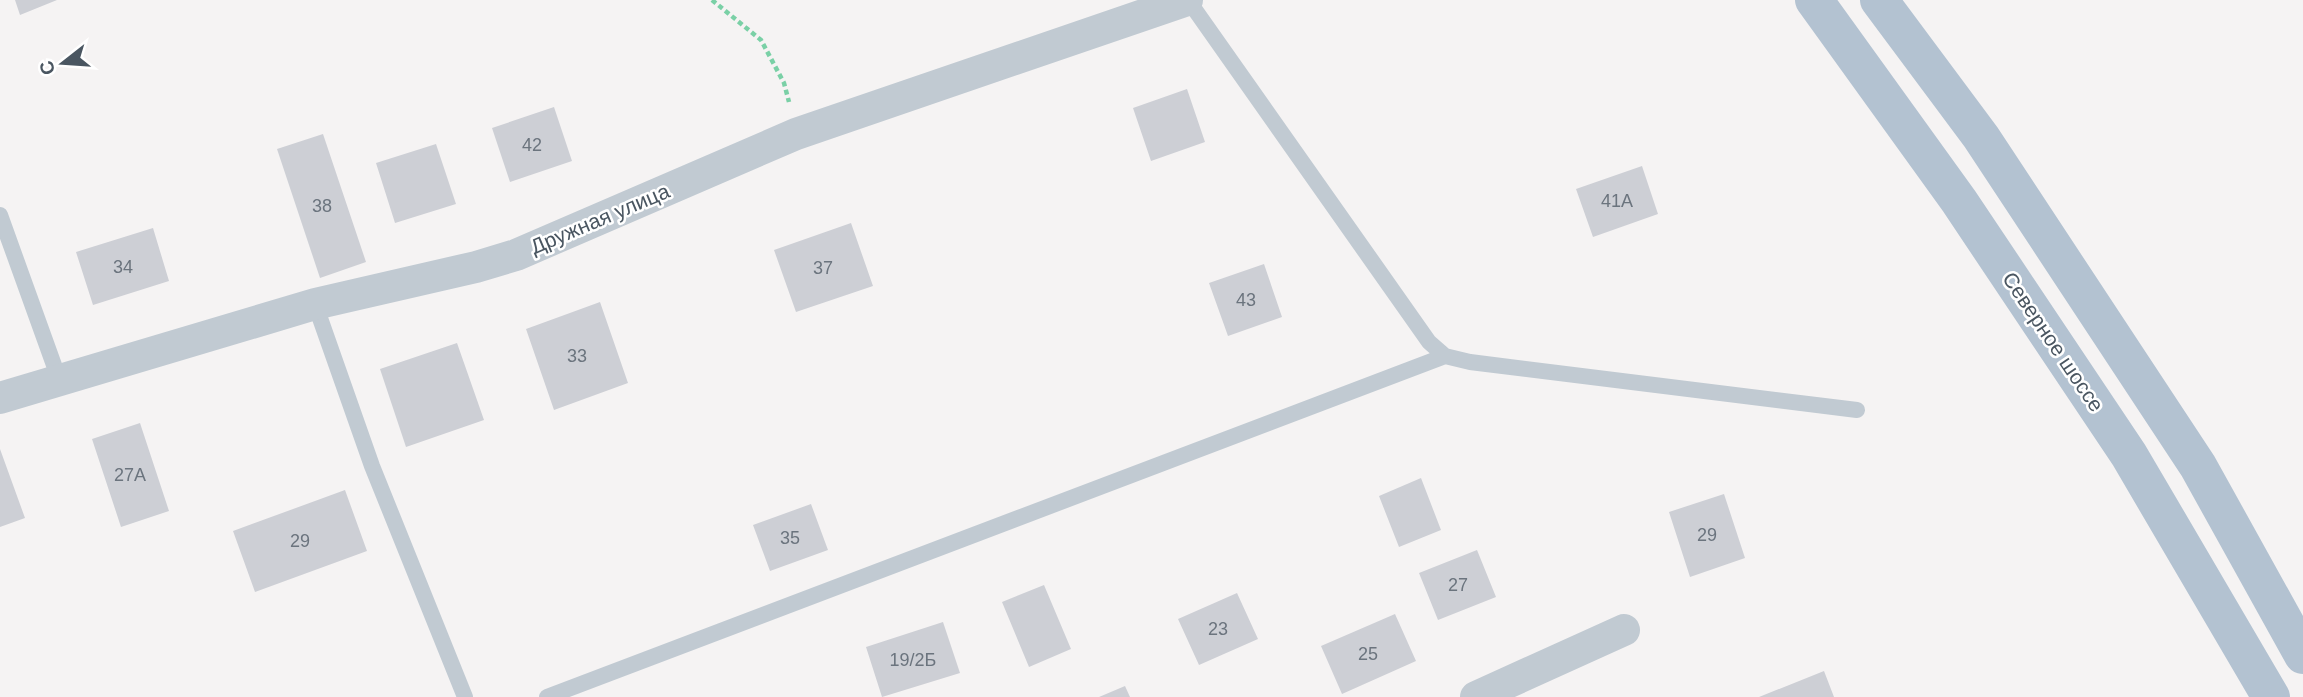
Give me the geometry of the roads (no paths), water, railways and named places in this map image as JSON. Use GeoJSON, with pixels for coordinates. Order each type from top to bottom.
{"type":"FeatureCollection","features":[{"type":"Feature","properties":{"kind":"main road","name":"Северное шоссе"},"geometry":{"type":"LineString","coordinates":[[1814,0],[1959,201],[2129,455],[2271,697]]}},
{"type":"Feature","properties":{"kind":"main road"},"geometry":{"type":"LineString","coordinates":[[1879,0],[1981,136],[2199,466],[2303,655]]}},
{"type":"Feature","properties":{"kind":"street","name":"Дружная улица"},"geometry":{"type":"LineString","coordinates":[[0,398],[315,304],[477,267],[516,255],[796,134],[1187,0]]}},
{"type":"Feature","properties":{"kind":"street"},"geometry":{"type":"LineString","coordinates":[[1476,697],[1624,630]]}},
{"type":"Feature","properties":{"kind":"lane"},"geometry":{"type":"LineString","coordinates":[[1187,0],[1429,342],[1445,356],[1470,362],[1857,410]]}},
{"type":"Feature","properties":{"kind":"lane"},"geometry":{"type":"LineString","coordinates":[[0,215],[59,379]]}},
{"type":"Feature","properties":{"kind":"lane"},"geometry":{"type":"LineString","coordinates":[[315,304],[372,466],[465,697]]}},
{"type":"Feature","properties":{"kind":"lane"},"geometry":{"type":"LineString","coordinates":[[547,697],[1445,356]]}}]}
